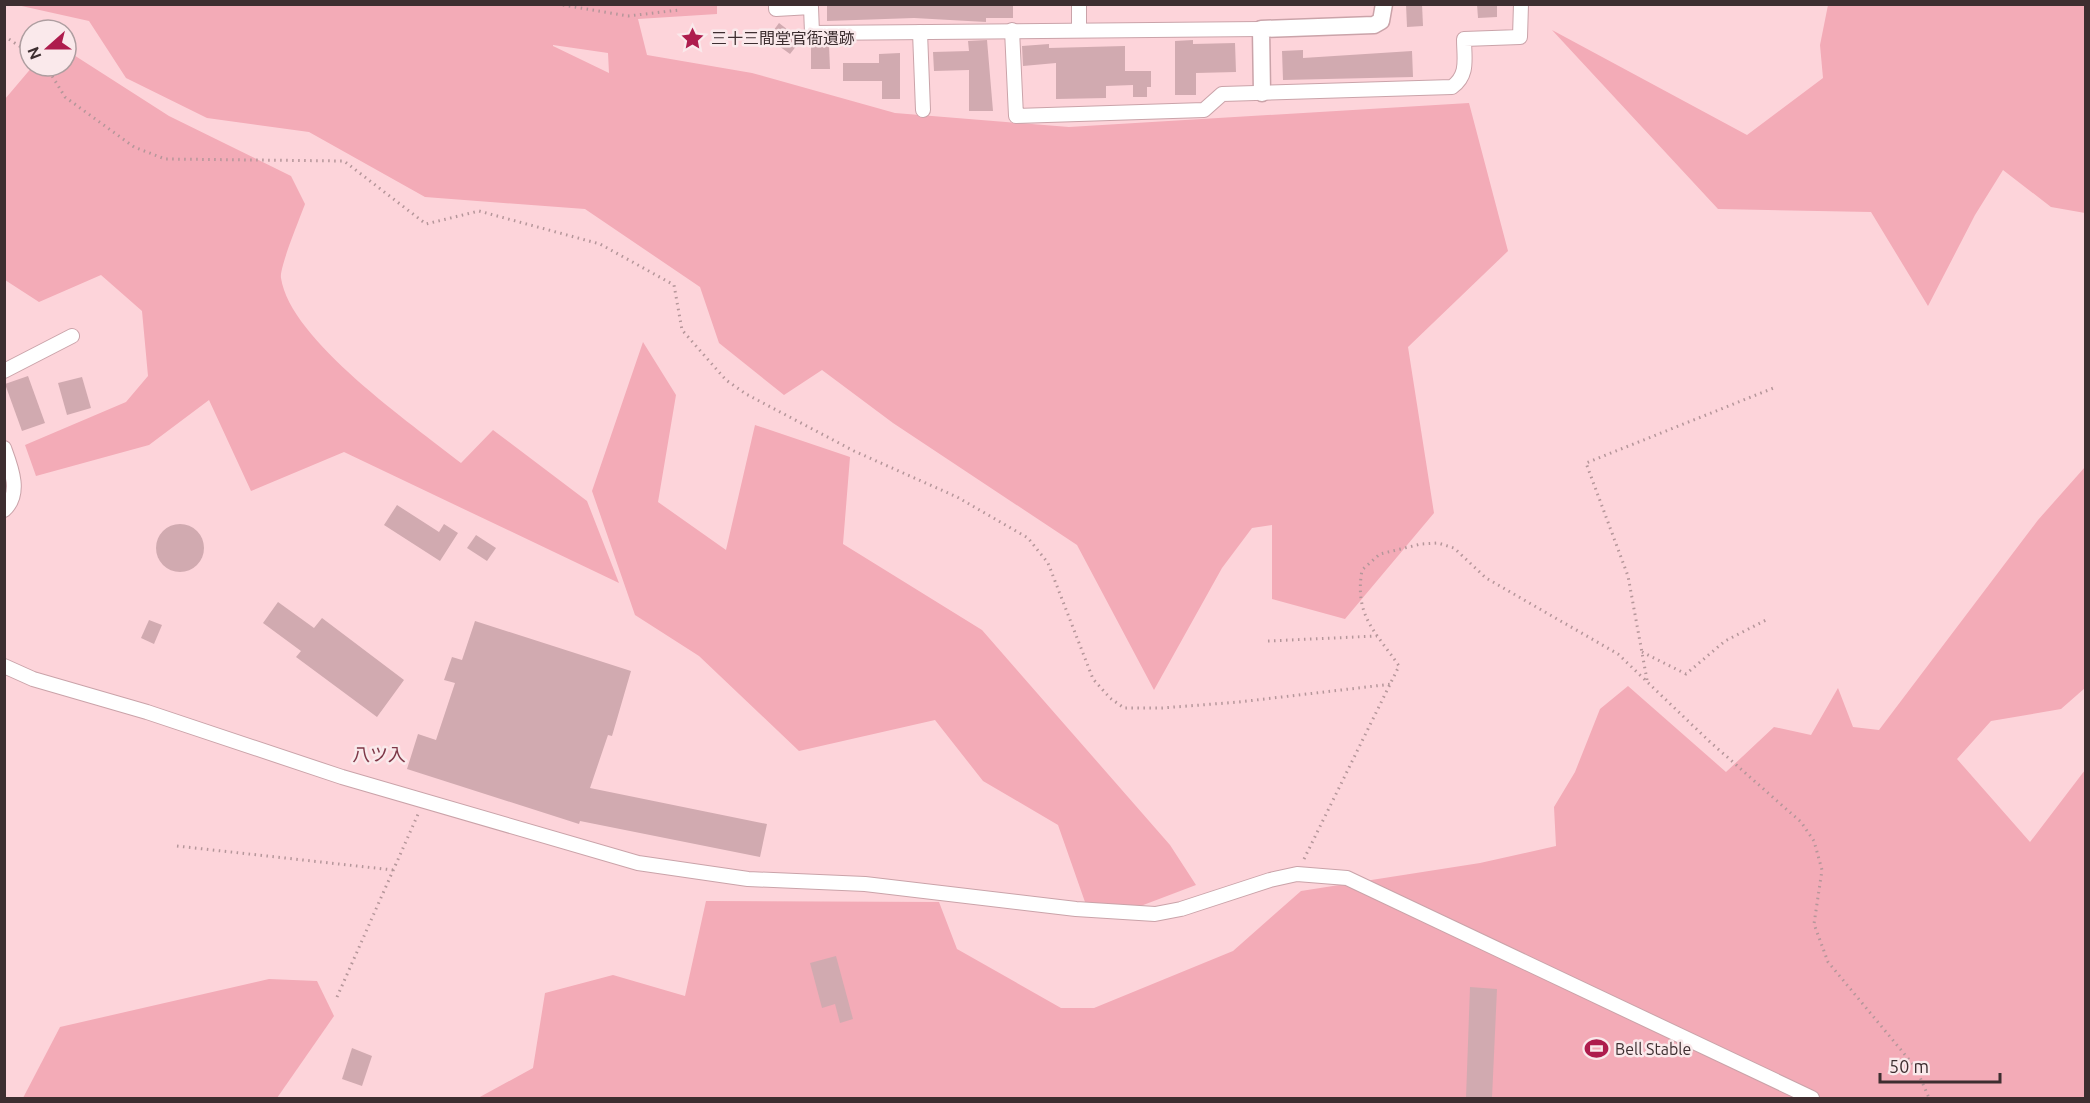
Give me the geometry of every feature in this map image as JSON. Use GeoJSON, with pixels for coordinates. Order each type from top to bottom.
{"type":"FeatureCollection","features":[{"type":"Feature","properties":{"kind":"street"},"geometry":{"type":"LineString","coordinates":[[776,4],[776,9],[811,8],[812,33],[1261,29],[1374,25],[1382,21],[1384,4]]}},
{"type":"Feature","properties":{"kind":"street"},"geometry":{"type":"LineString","coordinates":[[1078,4],[1079,29]]}},
{"type":"Feature","properties":{"kind":"street"},"geometry":{"type":"LineString","coordinates":[[1012,30],[1016,116],[1204,110],[1222,94],[1452,87],[1462,80],[1465,70],[1464,39],[1520,37],[1521,4]]}},
{"type":"Feature","properties":{"kind":"street"},"geometry":{"type":"LineString","coordinates":[[1261,29],[1263,93]]}},
{"type":"Feature","properties":{"kind":"street"},"geometry":{"type":"LineString","coordinates":[[920,32],[923,110]]}},
{"type":"Feature","properties":{"kind":"street"},"geometry":{"type":"LineString","coordinates":[[4,371],[72,336]]}},
{"type":"Feature","properties":{"kind":"street"},"geometry":{"type":"LineString","coordinates":[[4,448],[13,473],[14,488],[4,510]]}},
{"type":"Feature","properties":{"kind":"street"},"geometry":{"type":"LineString","coordinates":[[4,666],[33,679],[147,712],[424,801],[638,863],[748,879],[876,885],[1076,909],[1155,914],[1181,909],[1270,880],[1297,874],[1347,878],[1812,1098]]}},
{"type":"Feature","properties":{"kind":"path"},"geometry":{"type":"LineString","coordinates":[[557,4],[628,16],[679,10]]}},
{"type":"Feature","properties":{"kind":"path"},"geometry":{"type":"LineString","coordinates":[[4,36],[18,46]]}},
{"type":"Feature","properties":{"kind":"path"},"geometry":{"type":"LineString","coordinates":[[53,78],[65,97],[134,147],[165,159],[344,161],[426,224],[479,211],[600,244],[640,264],[674,285],[682,330],[726,380],[746,394],[854,452],[957,497],[1028,538],[1048,562],[1093,679],[1110,698],[1124,708],[1162,708],[1249,701],[1392,684]]}},
{"type":"Feature","properties":{"kind":"path"},"geometry":{"type":"LineString","coordinates":[[1647,682],[1628,576],[1586,463],[1776,387]]}},
{"type":"Feature","properties":{"kind":"path"},"geometry":{"type":"LineString","coordinates":[[1297,874],[1399,666],[1368,625],[1360,600],[1362,570],[1380,554],[1421,544],[1438,543],[1454,548],[1486,578],[1618,654],[1709,741],[1801,822],[1814,841],[1822,870],[1814,924],[1828,962],[1916,1068],[1929,1098]]}},
{"type":"Feature","properties":{"kind":"path"},"geometry":{"type":"LineString","coordinates":[[1642,652],[1686,674],[1725,641],[1766,620]]}},
{"type":"Feature","properties":{"kind":"path"},"geometry":{"type":"LineString","coordinates":[[1268,641],[1377,636]]}},
{"type":"Feature","properties":{"kind":"path"},"geometry":{"type":"LineString","coordinates":[[337,997],[424,801]]}},
{"type":"Feature","properties":{"kind":"path"},"geometry":{"type":"LineString","coordinates":[[177,846],[393,870]]}},
{"type":"Feature","properties":{"kind":"shaded area"},"geometry":{"type":"Polygon","coordinates":[[[17,5],[717,5],[717,14],[638,19],[647,55],[752,73],[895,113],[1069,127],[1469,103],[1508,251],[1408,347],[1434,513],[1345,619],[1272,599],[1272,525],[1252,528],[1222,568],[1154,690],[1077,545],[893,423],[822,370],[784,395],[719,343],[700,287],[585,209],[425,197],[309,132],[207,118],[126,78],[89,21],[17,5]],[[553,45],[553,46],[609,73],[608,53],[553,45]]]}},
{"type":"Feature","properties":{"kind":"shaded area"},"geometry":{"type":"Polygon","coordinates":[[[1828,5],[2085,5],[2085,213],[2051,207],[2003,170],[1975,215],[1928,306],[1871,212],[1718,209],[1552,30],[1747,135],[1823,78],[1820,45],[1828,5]]]}},
{"type":"Feature","properties":{"kind":"shaded area"},"geometry":{"type":"Polygon","coordinates":[[[78,58],[169,116],[291,176],[305,204],[286,254],[281,278],[289,302],[306,328],[356,379],[461,463],[493,430],[587,501],[619,583],[344,452],[251,491],[209,400],[149,445],[36,476],[25,445],[126,402],[148,376],[142,311],[101,275],[39,302],[5,280],[5,99],[23,78],[78,78],[78,58]]]}},
{"type":"Feature","properties":{"kind":"shaded area"},"geometry":{"type":"Polygon","coordinates":[[[643,342],[676,395],[658,502],[726,550],[755,425],[850,457],[843,544],[982,630],[1170,845],[1196,885],[1138,907],[1085,902],[1058,825],[983,781],[935,720],[799,751],[699,656],[635,615],[592,491],[643,342]]]}},
{"type":"Feature","properties":{"kind":"shaded area"},"geometry":{"type":"Polygon","coordinates":[[[2085,467],[2085,688],[2061,709],[1991,721],[1957,759],[2030,842],[2085,770],[2085,1098],[478,1098],[533,1068],[545,993],[613,975],[685,996],[706,901],[939,902],[957,949],[1061,1008],[1094,1008],[1233,951],[1301,891],[1480,863],[1556,846],[1554,807],[1575,772],[1600,709],[1628,686],[1726,772],[1774,727],[1811,735],[1838,688],[1853,727],[1879,730],[2038,520],[2085,467]]]}},
{"type":"Feature","properties":{"kind":"shaded area"},"geometry":{"type":"Polygon","coordinates":[[[269,979],[317,981],[334,1016],[277,1098],[23,1098],[60,1027],[269,979]]]}},
{"type":"Feature","properties":{"kind":"building"},"geometry":{"type":"Polygon","coordinates":[[[827,4],[1013,4],[1013,18],[986,18],[986,22],[914,18],[827,21],[827,4]]]}},
{"type":"Feature","properties":{"kind":"building"},"geometry":{"type":"Polygon","coordinates":[[[1406,4],[1422,4],[1423,26],[1407,27],[1406,4]]]}},
{"type":"Feature","properties":{"kind":"building"},"geometry":{"type":"Polygon","coordinates":[[[1477,4],[1497,4],[1497,17],[1478,18],[1477,4]]]}},
{"type":"Feature","properties":{"kind":"building"},"geometry":{"type":"Polygon","coordinates":[[[779,23],[801,40],[790,54],[768,38],[779,23]]]}},
{"type":"Feature","properties":{"kind":"building"},"geometry":{"type":"Polygon","coordinates":[[[987,40],[993,111],[969,111],[969,70],[934,71],[933,52],[969,51],[968,41],[987,40]]]}},
{"type":"Feature","properties":{"kind":"building"},"geometry":{"type":"Polygon","coordinates":[[[1193,40],[1193,44],[1235,43],[1236,72],[1196,73],[1196,95],[1175,95],[1175,41],[1193,40]]]}},
{"type":"Feature","properties":{"kind":"building"},"geometry":{"type":"Polygon","coordinates":[[[1049,44],[1049,48],[1125,46],[1125,71],[1151,71],[1151,87],[1147,87],[1147,97],[1133,97],[1133,85],[1106,86],[1106,98],[1056,99],[1056,63],[1023,66],[1022,46],[1049,44]]]}},
{"type":"Feature","properties":{"kind":"building"},"geometry":{"type":"Polygon","coordinates":[[[811,45],[829,45],[830,69],[811,69],[811,45]]]}},
{"type":"Feature","properties":{"kind":"building"},"geometry":{"type":"Polygon","coordinates":[[[1303,50],[1303,58],[1412,51],[1413,77],[1283,80],[1282,51],[1303,50]]]}},
{"type":"Feature","properties":{"kind":"building"},"geometry":{"type":"Polygon","coordinates":[[[900,53],[900,99],[882,99],[882,81],[843,81],[843,63],[879,63],[879,54],[900,53]]]}},
{"type":"Feature","properties":{"kind":"building"},"geometry":{"type":"Polygon","coordinates":[[[28,376],[45,423],[22,431],[5,384],[28,376]]]}},
{"type":"Feature","properties":{"kind":"building"},"geometry":{"type":"Polygon","coordinates":[[[82,377],[91,408],[67,415],[58,383],[82,377]]]}},
{"type":"Feature","properties":{"kind":"building"},"geometry":{"type":"Polygon","coordinates":[[[397,505],[439,532],[444,524],[458,533],[440,561],[384,525],[397,505]]]}},
{"type":"Feature","properties":{"kind":"building"},"geometry":{"type":"Polygon","coordinates":[[[175,524],[185,524],[200,534],[204,548],[203,557],[194,568],[185,572],[175,572],[160,562],[156,553],[156,543],[166,528],[175,524]]]}},
{"type":"Feature","properties":{"kind":"building"},"geometry":{"type":"Polygon","coordinates":[[[476,535],[496,548],[487,561],[467,548],[476,535]]]}},
{"type":"Feature","properties":{"kind":"building"},"geometry":{"type":"Polygon","coordinates":[[[278,602],[314,628],[322,618],[404,680],[377,717],[296,657],[301,651],[263,623],[278,602]]]}},
{"type":"Feature","properties":{"kind":"building"},"geometry":{"type":"Polygon","coordinates":[[[149,620],[162,625],[154,644],[141,638],[149,620]]]}},
{"type":"Feature","properties":{"kind":"building"},"geometry":{"type":"Polygon","coordinates":[[[475,621],[631,671],[612,736],[608,735],[590,788],[767,824],[760,857],[580,821],[579,824],[407,769],[418,734],[436,740],[455,683],[444,680],[452,657],[462,660],[475,621]]]}},
{"type":"Feature","properties":{"kind":"building"},"geometry":{"type":"Polygon","coordinates":[[[836,956],[853,1019],[840,1023],[835,1004],[822,1008],[810,963],[836,956]]]}},
{"type":"Feature","properties":{"kind":"building"},"geometry":{"type":"Polygon","coordinates":[[[1470,987],[1497,989],[1492,1098],[1466,1098],[1470,987]]]}},
{"type":"Feature","properties":{"kind":"building"},"geometry":{"type":"Polygon","coordinates":[[[352,1048],[372,1056],[362,1086],[342,1079],[352,1048]]]}},
{"type":"Feature","properties":{"kind":"place","name":"三十三間堂官衙遺跡"},"geometry":{"type":"Point","coordinates":[693,38]}},
{"type":"Feature","properties":{"kind":"place","name":"Bell Stable"},"geometry":{"type":"Point","coordinates":[1597,1049]}},
{"type":"Feature","properties":{"kind":"district","name":"八ツ入"},"geometry":{"type":"Point","coordinates":[379,755]}}]}
